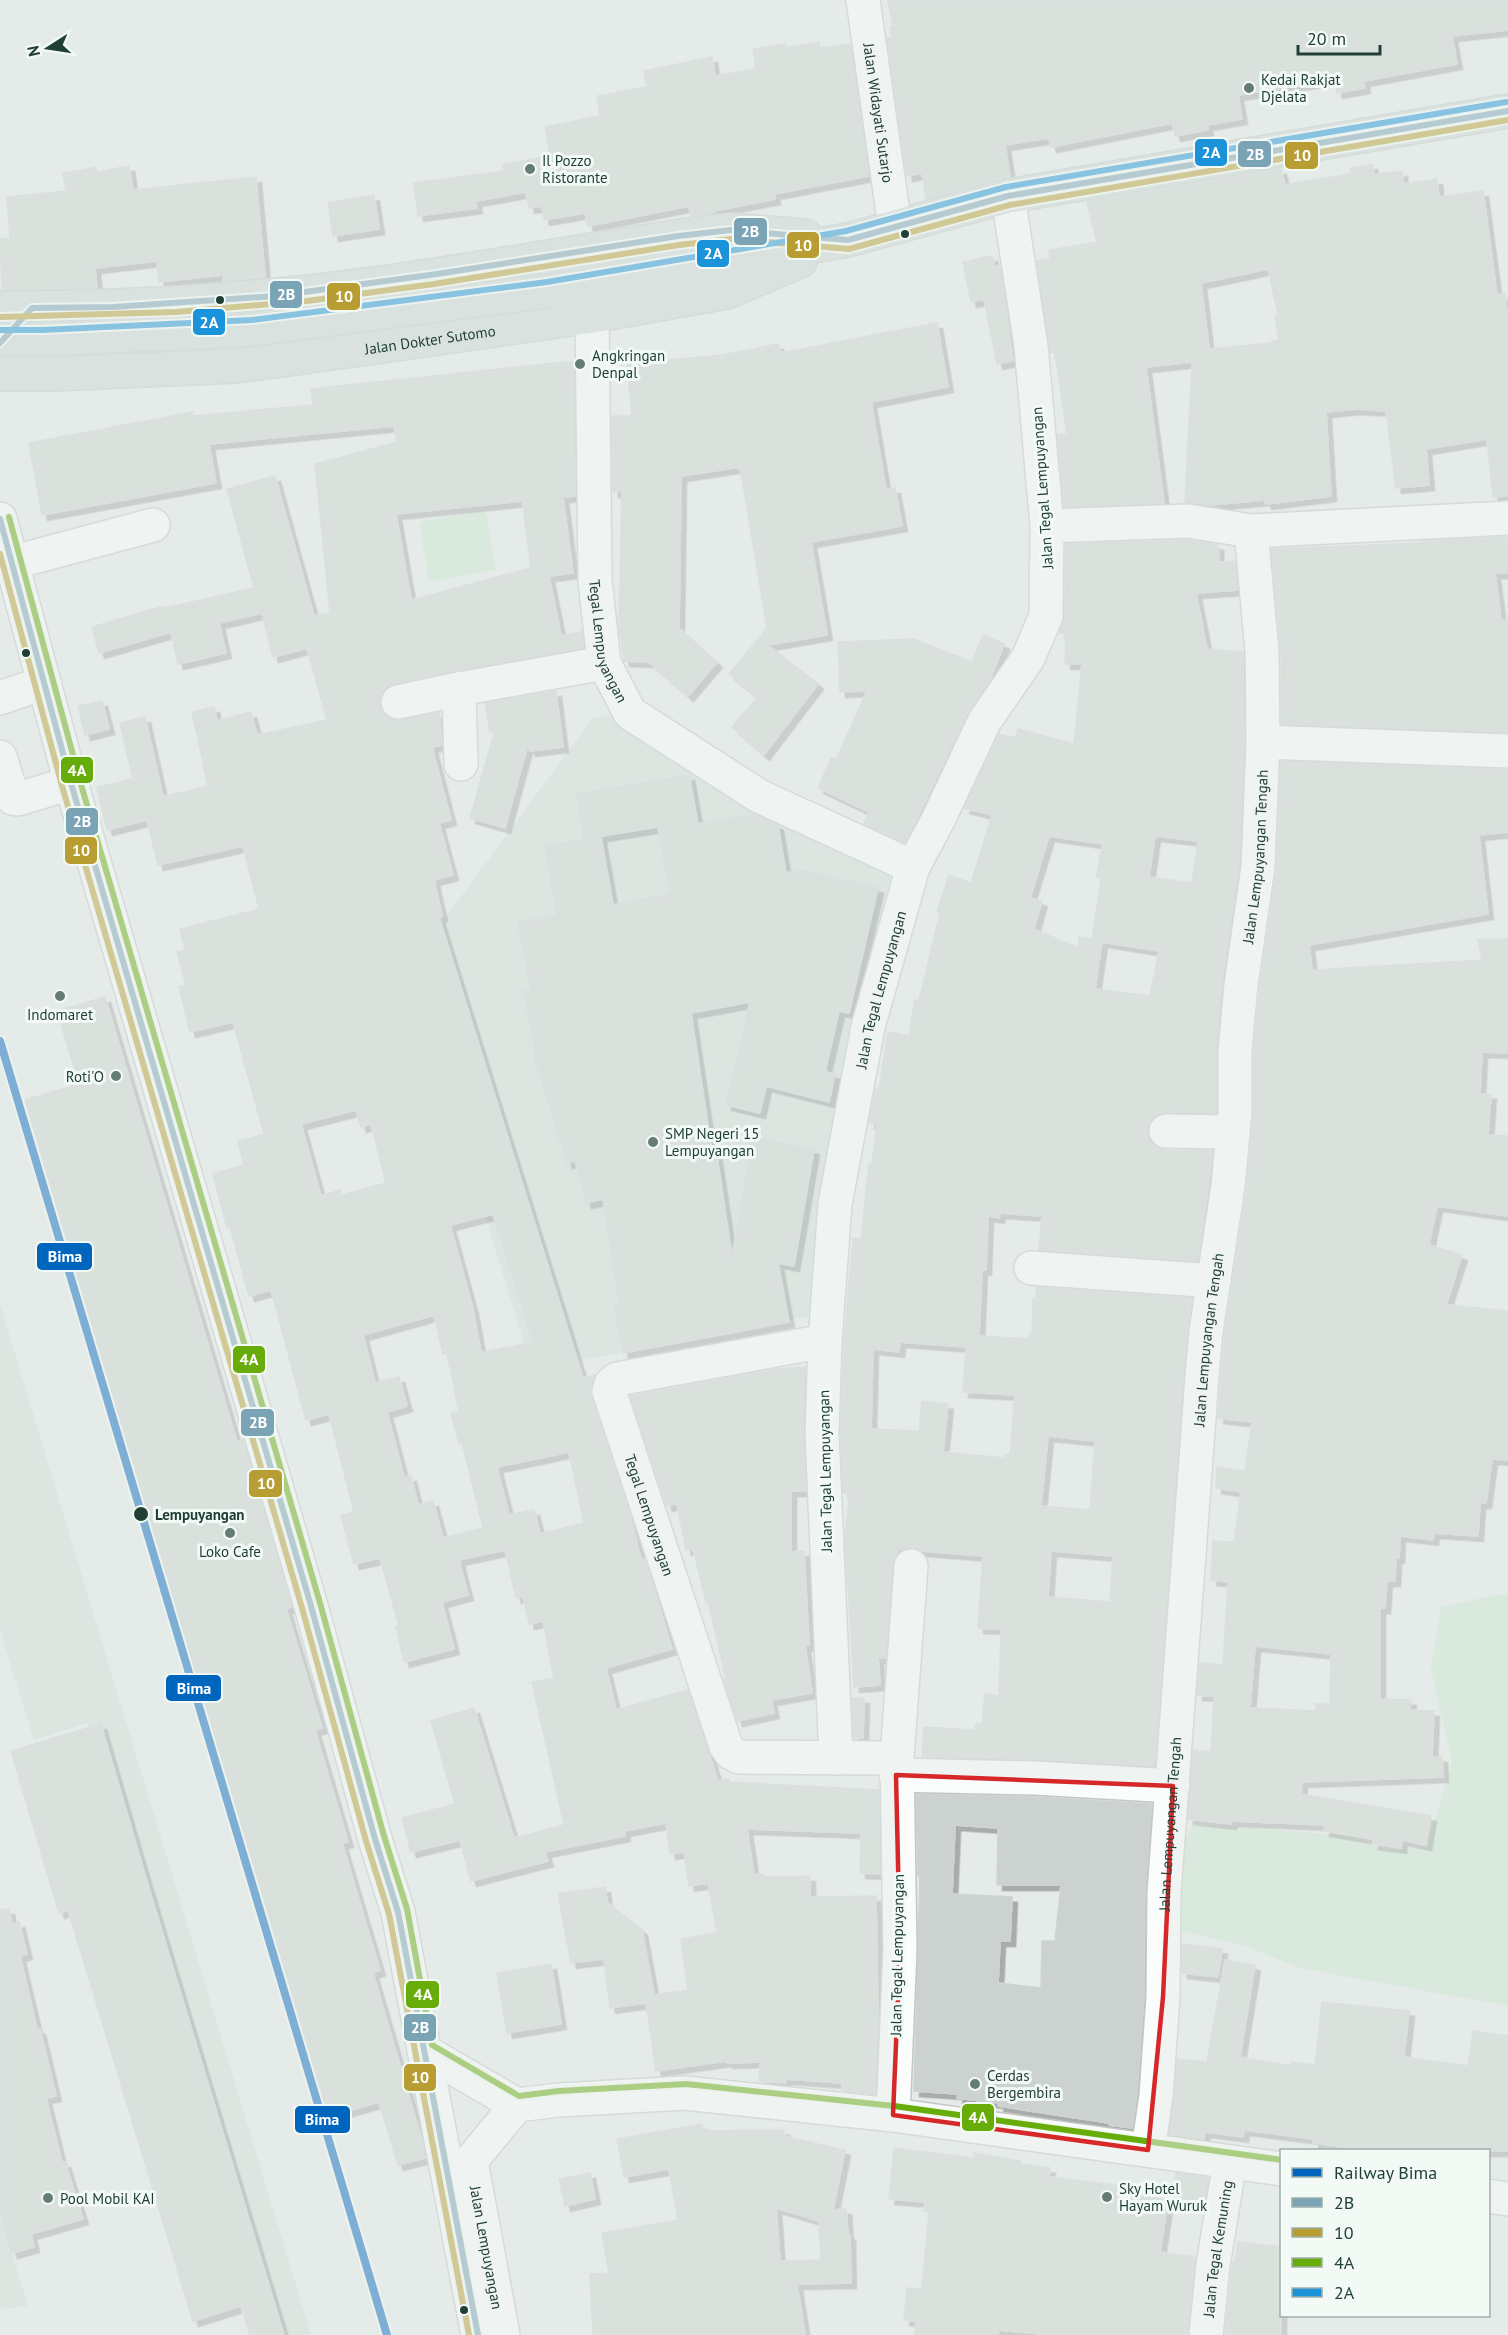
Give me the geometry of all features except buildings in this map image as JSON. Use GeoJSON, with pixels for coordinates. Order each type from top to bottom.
{"type":"FeatureCollection","features":[{"type":"Feature","properties":{"kind":"main road","name":"Jalan Dokter Sutomo"},"geometry":{"type":"LineString","coordinates":[[0,341],[254,329],[548,291],[848,240],[1008,196],[1508,111]]}},
{"type":"Feature","properties":{"kind":"main road","name":"Jalan Dokter Sutomo"},"geometry":{"type":"LineString","coordinates":[[16,308],[228,300],[350,287],[722,231],[760,231],[848,240]]}},
{"type":"Feature","properties":{"kind":"main road","name":"Jalan Dokter Sutomo"},"geometry":{"type":"LineString","coordinates":[[0,374],[54,374],[236,366],[592,316],[727,292],[848,240]]}},
{"type":"Feature","properties":{"kind":"street","name":"Jalan Widayati Sutarjo"},"geometry":{"type":"LineString","coordinates":[[863,0],[895,227]]}},
{"type":"Feature","properties":{"kind":"street","name":"Jalan Tegal Lempuyangan"},"geometry":{"type":"LineString","coordinates":[[836,1758],[822,1433],[825,1341],[835,1204],[866,1038],[914,867],[984,722],[1028,658],[1046,616],[1047,526],[1031,346],[1008,196]]}},
{"type":"Feature","properties":{"kind":"street"},"geometry":{"type":"LineString","coordinates":[[129,305],[116,324],[118,354],[135,370]]}},
{"type":"Feature","properties":{"kind":"street"},"geometry":{"type":"LineString","coordinates":[[0,341],[16,308]]}},
{"type":"Feature","properties":{"kind":"street","name":"Tegal Lempuyangan"},"geometry":{"type":"LineString","coordinates":[[592,316],[595,580],[603,663],[630,713],[759,796],[914,867]]}},
{"type":"Feature","properties":{"kind":"street"},"geometry":{"type":"LineString","coordinates":[[1047,526],[1188,521],[1251,531],[1508,518]]}},
{"type":"Feature","properties":{"kind":"street","name":"Jalan Lempuyangan"},"geometry":{"type":"LineString","coordinates":[[0,519],[71,783],[398,1912],[478,2335]]}},
{"type":"Feature","properties":{"kind":"street"},"geometry":{"type":"LineString","coordinates":[[11,563],[153,525]]}},
{"type":"Feature","properties":{"kind":"street","name":"Jalan Lempuyangan Tengah"},"geometry":{"type":"LineString","coordinates":[[1148,2150],[1156,2096],[1160,2041],[1164,1893],[1195,1457],[1206,1332],[1233,1132],[1235,1051],[1241,985],[1258,867],[1263,742],[1262,651],[1251,531]]}},
{"type":"Feature","properties":{"kind":"street"},"geometry":{"type":"LineString","coordinates":[[398,702],[603,663]]}},
{"type":"Feature","properties":{"kind":"street"},"geometry":{"type":"LineString","coordinates":[[0,698],[44,683]]}},
{"type":"Feature","properties":{"kind":"street"},"geometry":{"type":"LineString","coordinates":[[459,689],[461,764]]}},
{"type":"Feature","properties":{"kind":"street"},"geometry":{"type":"LineString","coordinates":[[1263,742],[1508,751]]}},
{"type":"Feature","properties":{"kind":"street"},"geometry":{"type":"LineString","coordinates":[[0,757],[13,798],[18,799],[71,783]]}},
{"type":"Feature","properties":{"kind":"street"},"geometry":{"type":"LineString","coordinates":[[1166,1131],[1233,1132]]}},
{"type":"Feature","properties":{"kind":"street"},"geometry":{"type":"LineString","coordinates":[[1031,1268],[1214,1281]]}},
{"type":"Feature","properties":{"kind":"street","name":"Tegal Lempuyangan"},"geometry":{"type":"LineString","coordinates":[[825,1341],[617,1379],[611,1384],[609,1390],[726,1746],[731,1753],[739,1757],[836,1758]]}},
{"type":"Feature","properties":{"kind":"street","name":"Jalan Tegal Lempuyangan"},"geometry":{"type":"LineString","coordinates":[[893,2115],[900,1950],[896,1767],[911,1566]]}},
{"type":"Feature","properties":{"kind":"street"},"geometry":{"type":"LineString","coordinates":[[836,1758],[896,1767],[1173,1786]]}},
{"type":"Feature","properties":{"kind":"street"},"geometry":{"type":"LineString","coordinates":[[424,2051],[517,2105],[559,2100],[686,2093],[893,2115],[1280,2169]]}},
{"type":"Feature","properties":{"kind":"street"},"geometry":{"type":"LineString","coordinates":[[450,2186],[517,2105]]}},
{"type":"Feature","properties":{"kind":"street","name":"Jalan Lempuyangan"},"geometry":{"type":"LineString","coordinates":[[471,2161],[503,2335]]}},
{"type":"Feature","properties":{"kind":"street","name":"Jalan Tegal Kemuning"},"geometry":{"type":"LineString","coordinates":[[1206,2335],[1213,2265],[1230,2162]]}},
{"type":"Feature","properties":{"kind":"street"},"geometry":{"type":"LineString","coordinates":[[1490,2196],[1508,2199]]}},
{"type":"Feature","properties":{"kind":"highlighted area"},"geometry":{"type":"Polygon","coordinates":[[[896,1775],[1173,1786],[1163,1997],[1148,2150],[893,2115],[900,1950],[896,1775]]]}},
{"type":"Feature","properties":{"kind":"shaded area","name":"SMP Negeri 15 Lempuyangan"},"geometry":{"type":"Polygon","coordinates":[[[635,710],[893,871],[812,1316],[532,1370],[409,967],[592,719],[635,710]]]}},
{"type":"Feature","properties":{"kind":"shaded area"},"geometry":{"type":"Polygon","coordinates":[[[0,1304],[311,2335],[273,2335],[87,1723],[34,1740],[0,1630],[0,1304]]]}},
{"type":"Feature","properties":{"kind":"shaded area"},"geometry":{"type":"Polygon","coordinates":[[[0,2212],[7,2237],[28,2306],[0,2309],[0,2212]]]}},
{"type":"Feature","properties":{"kind":"green space"},"geometry":{"type":"Polygon","coordinates":[[[486,510],[496,570],[429,582],[419,522],[486,510]]]}},
{"type":"Feature","properties":{"kind":"green space"},"geometry":{"type":"Polygon","coordinates":[[[1500,1594],[1508,1595],[1508,2006],[1299,1968],[1248,1947],[1181,1931],[1176,1921],[1184,1843],[1191,1826],[1238,1827],[1349,1836],[1388,1851],[1427,1847],[1452,1762],[1431,1669],[1441,1607],[1500,1594]]]}},
{"type":"Feature","properties":{"kind":"rail line","name":"Bima"},"geometry":{"type":"LineString","coordinates":[[0,1041],[387,2335]]}},
{"type":"Feature","properties":{"kind":"transit line","name":"2A"},"geometry":{"type":"LineString","coordinates":[[0,330],[252,320],[547,282],[846,231],[1006,187],[1506,102]]}},
{"type":"Feature","properties":{"kind":"transit line","name":"2B"},"geometry":{"type":"LineString","coordinates":[[0,343],[32,308],[113,307],[275,296],[731,230],[848,240],[1008,196],[1508,111]]}},
{"type":"Feature","properties":{"kind":"transit line","name":"10"},"geometry":{"type":"LineString","coordinates":[[0,317],[176,312],[307,301],[731,239],[849,249],[1010,205],[1508,120]]}},
{"type":"Feature","properties":{"kind":"transit line","name":"4A"},"geometry":{"type":"LineString","coordinates":[[9,517],[80,781],[407,1909],[432,2045],[519,2096],[559,2091],[686,2084],[894,2106],[1280,2160]]}},
{"type":"Feature","properties":{"kind":"transit line","name":"2B"},"geometry":{"type":"LineString","coordinates":[[0,519],[71,783],[398,1912],[478,2335]]}},
{"type":"Feature","properties":{"kind":"transit line","name":"10"},"geometry":{"type":"LineString","coordinates":[[0,554],[62,786],[389,1914],[469,2335]]}},
{"type":"Feature","properties":{"kind":"place","name":"Kedai Rakjat Djelata"},"geometry":{"type":"Point","coordinates":[1249,88]}},
{"type":"Feature","properties":{"kind":"place","name":"Il Pozzo Ristorante"},"geometry":{"type":"Point","coordinates":[530,169]}},
{"type":"Feature","properties":{"kind":"place","name":"Angkringan Denpal"},"geometry":{"type":"Point","coordinates":[580,364]}},
{"type":"Feature","properties":{"kind":"place","name":"Indomaret"},"geometry":{"type":"Point","coordinates":[60,996]}},
{"type":"Feature","properties":{"kind":"place","name":"Roti'O"},"geometry":{"type":"Point","coordinates":[116,1076]}},
{"type":"Feature","properties":{"kind":"place","name":"SMP Negeri 15 Lempuyangan"},"geometry":{"type":"Point","coordinates":[653,1142]}},
{"type":"Feature","properties":{"kind":"place","name":"Lempuyangan"},"geometry":{"type":"Point","coordinates":[141,1514]}},
{"type":"Feature","properties":{"kind":"place","name":"Loko Cafe"},"geometry":{"type":"Point","coordinates":[230,1533]}},
{"type":"Feature","properties":{"kind":"place","name":"Cerdas Bergembira"},"geometry":{"type":"Point","coordinates":[975,2084]}},
{"type":"Feature","properties":{"kind":"place","name":"Sky Hotel Hayam Wuruk"},"geometry":{"type":"Point","coordinates":[1107,2197]}},
{"type":"Feature","properties":{"kind":"place","name":"Pool Mobil KAI"},"geometry":{"type":"Point","coordinates":[48,2198]}}]}
